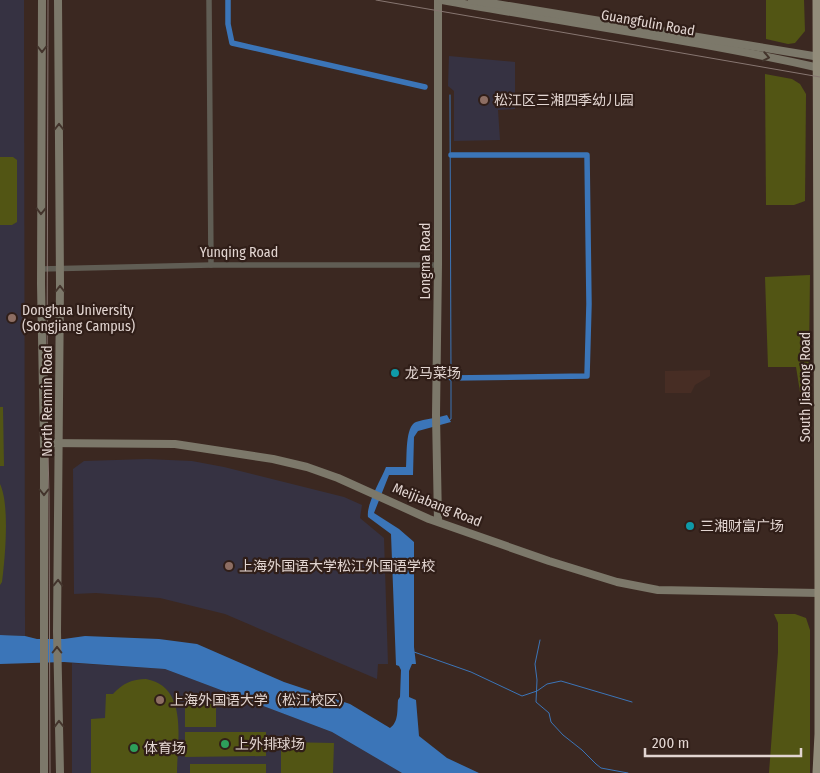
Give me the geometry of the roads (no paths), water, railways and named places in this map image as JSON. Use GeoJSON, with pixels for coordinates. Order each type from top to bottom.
{"type":"FeatureCollection","features":[{"type":"Feature","properties":{"kind":"main road","name":"North Renmin Road"},"geometry":{"type":"LineString","coordinates":[[42,0],[41,269],[44,444],[44,773]]}},
{"type":"Feature","properties":{"kind":"main road","name":"North Renmin Road"},"geometry":{"type":"LineString","coordinates":[[58,0],[60,443],[57,632],[60,773]]}},
{"type":"Feature","properties":{"kind":"main road","name":"Longma Road"},"geometry":{"type":"LineString","coordinates":[[438,0],[436,415],[438,521]]}},
{"type":"Feature","properties":{"kind":"main road","name":"Guangfulin Road"},"geometry":{"type":"LineString","coordinates":[[442,0],[715,46],[819,68]]}},
{"type":"Feature","properties":{"kind":"main road","name":"Guangfulin Road"},"geometry":{"type":"LineString","coordinates":[[472,0],[819,57]]}},
{"type":"Feature","properties":{"kind":"main road","name":"South Jiasong Road"},"geometry":{"type":"LineString","coordinates":[[817,0],[819,57],[820,593],[817,773]]}},
{"type":"Feature","properties":{"kind":"main road","name":"Meijiabang Road"},"geometry":{"type":"LineString","coordinates":[[44,444],[176,444],[274,459],[307,467],[438,521],[549,561],[617,582],[658,590],[820,593]]}},
{"type":"Feature","properties":{"kind":"street"},"geometry":{"type":"LineString","coordinates":[[209,0],[211,265]]}},
{"type":"Feature","properties":{"kind":"street","name":"Yunqing Road"},"geometry":{"type":"LineString","coordinates":[[41,269],[211,265],[438,265]]}},
{"type":"Feature","properties":{"kind":"water"},"geometry":{"type":"Polygon","coordinates":[[[447,415],[451,422],[418,431],[414,437],[413,475],[389,475],[374,513],[399,529],[414,542],[414,647],[416,664],[412,664],[409,671],[409,697],[416,700],[419,736],[447,758],[479,773],[402,773],[332,732],[165,669],[64,662],[0,664],[0,635],[25,636],[37,639],[64,639],[85,636],[159,639],[197,644],[284,682],[350,704],[390,728],[395,722],[397,715],[401,670],[396,665],[391,534],[368,517],[369,506],[386,467],[406,467],[408,435],[412,425],[416,422],[447,415]]]}},
{"type":"Feature","properties":{"kind":"waterway"},"geometry":{"type":"LineString","coordinates":[[228,0],[228,24],[232,43],[425,87]]}},
{"type":"Feature","properties":{"kind":"waterway"},"geometry":{"type":"LineString","coordinates":[[449,420],[451,419],[450,95]]}},
{"type":"Feature","properties":{"kind":"waterway"},"geometry":{"type":"LineString","coordinates":[[451,155],[587,155],[589,304],[587,376],[451,378]]}},
{"type":"Feature","properties":{"kind":"waterway"},"geometry":{"type":"LineString","coordinates":[[540,640],[535,664],[537,680],[536,702],[549,713],[551,722],[563,735],[601,768],[628,773]]}},
{"type":"Feature","properties":{"kind":"waterway"},"geometry":{"type":"LineString","coordinates":[[414,652],[471,672],[522,696],[537,691],[547,684],[561,681],[632,702]]}},
{"type":"Feature","properties":{"kind":"tram line"},"geometry":{"type":"LineString","coordinates":[[48,0],[47,404],[50,773]]}},
{"type":"Feature","properties":{"kind":"tram line"},"geometry":{"type":"LineString","coordinates":[[376,0],[820,77]]}},
{"type":"Feature","properties":{"kind":"place","name":"松江区三湘四季幼儿园"},"geometry":{"type":"Point","coordinates":[484,100]}},
{"type":"Feature","properties":{"kind":"place","name":"Donghua University (Songjiang Campus)"},"geometry":{"type":"Point","coordinates":[12,318]}},
{"type":"Feature","properties":{"kind":"place","name":"龙马菜场"},"geometry":{"type":"Point","coordinates":[395,373]}},
{"type":"Feature","properties":{"kind":"place","name":"三湘财富广场"},"geometry":{"type":"Point","coordinates":[690,526]}},
{"type":"Feature","properties":{"kind":"place","name":"上海外国语大学松江外国语学校"},"geometry":{"type":"Point","coordinates":[229,566]}},
{"type":"Feature","properties":{"kind":"place","name":"上海外国语大学（松江校区）"},"geometry":{"type":"Point","coordinates":[160,700]}},
{"type":"Feature","properties":{"kind":"place","name":"上外排球场"},"geometry":{"type":"Point","coordinates":[225,744]}},
{"type":"Feature","properties":{"kind":"place","name":"体育场"},"geometry":{"type":"Point","coordinates":[134,748]}}]}
